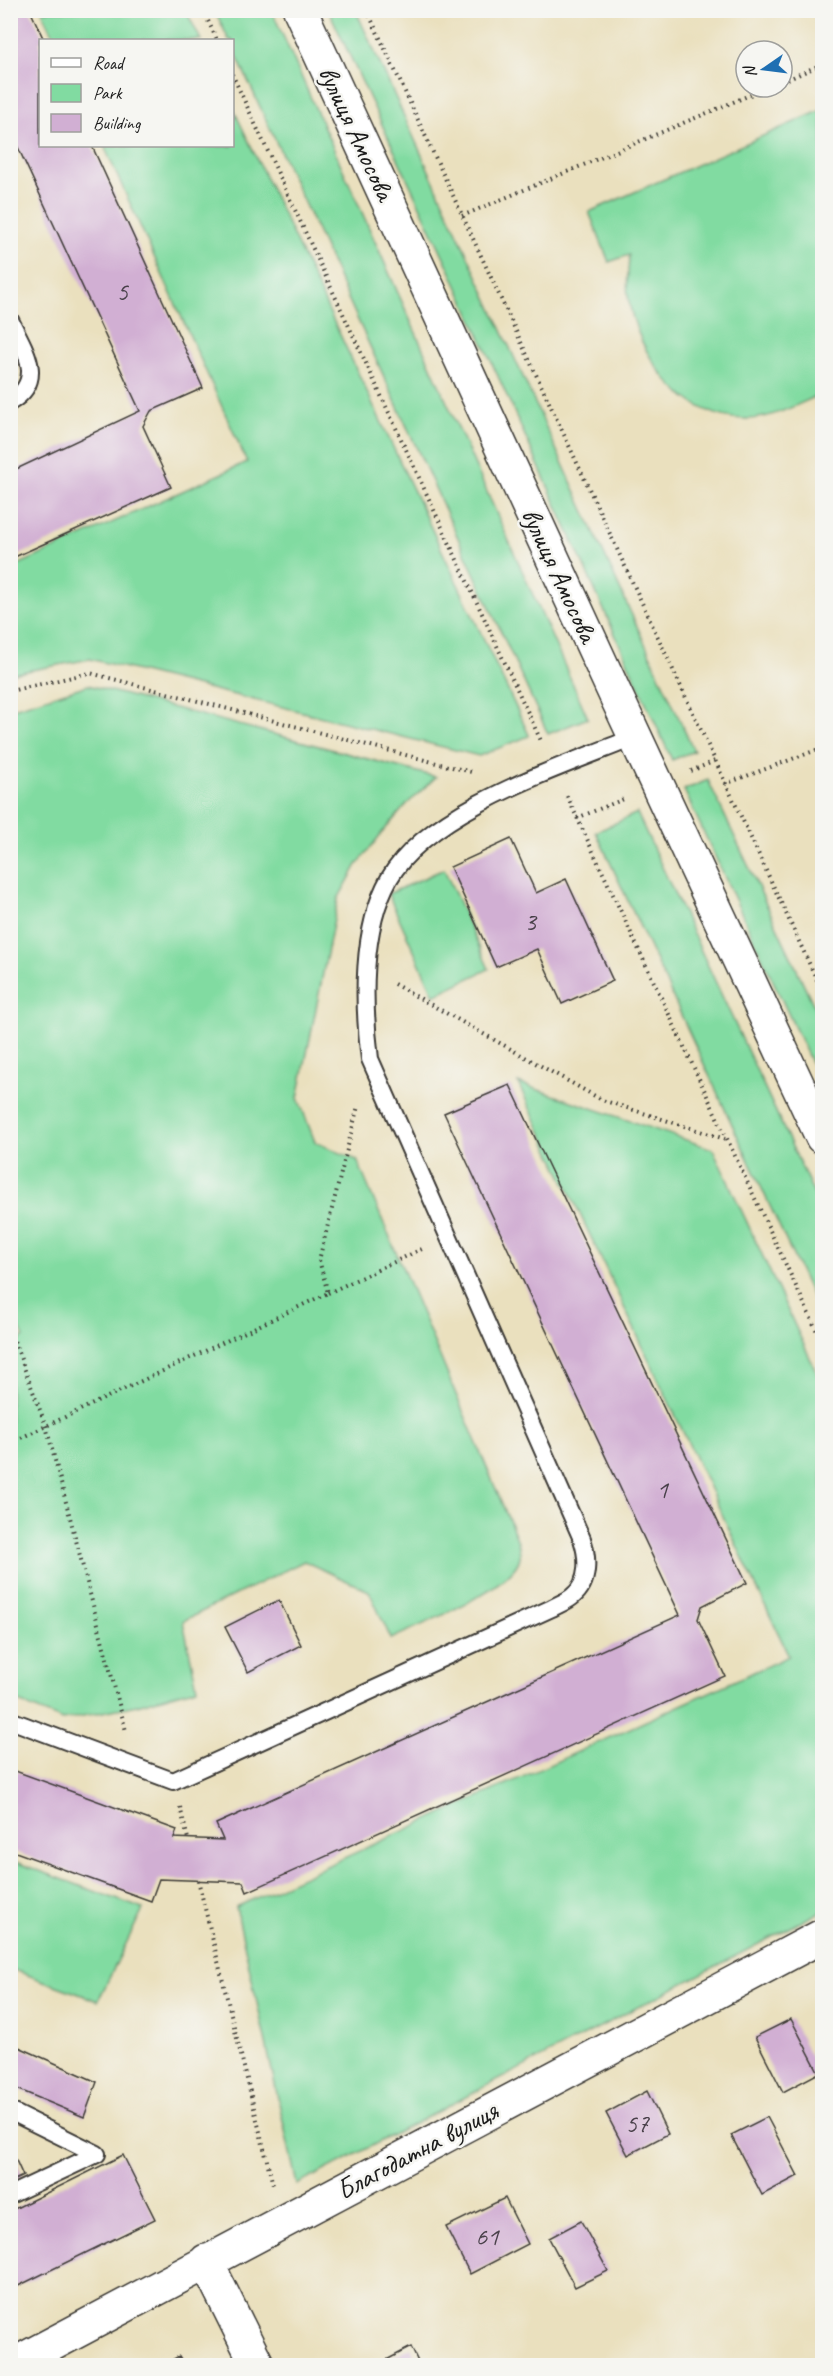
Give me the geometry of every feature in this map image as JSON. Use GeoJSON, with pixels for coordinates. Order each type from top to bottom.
{"type":"FeatureCollection","features":[{"type":"Feature","properties":{"kind":"street","name":"вулиця Амосова"},"geometry":{"type":"LineString","coordinates":[[300,10],[822,1137]]}},
{"type":"Feature","properties":{"kind":"street","name":"Благодатна вулиця"},"geometry":{"type":"LineString","coordinates":[[11,2366],[822,1936]]}},
{"type":"Feature","properties":{"kind":"street"},"geometry":{"type":"LineString","coordinates":[[206,2261],[258,2366]]}},
{"type":"Feature","properties":{"kind":"lane"},"geometry":{"type":"LineString","coordinates":[[10,320],[25,350],[32,372],[30,381],[23,392],[10,402]]}},
{"type":"Feature","properties":{"kind":"lane"},"geometry":{"type":"LineString","coordinates":[[10,1719],[173,1781],[552,1608],[574,1596],[580,1587],[587,1569],[582,1539],[370,1059],[367,1036],[367,969],[376,913],[384,888],[396,868],[412,850],[448,822],[478,803],[635,737]]}},
{"type":"Feature","properties":{"kind":"lane"},"geometry":{"type":"LineString","coordinates":[[10,2111],[97,2154],[10,2195]]}},
{"type":"Feature","properties":{"kind":"path"},"geometry":{"type":"LineString","coordinates":[[203,10],[217,39]]}},
{"type":"Feature","properties":{"kind":"path"},"geometry":{"type":"LineString","coordinates":[[367,10],[822,991]]}},
{"type":"Feature","properties":{"kind":"path"},"geometry":{"type":"LineString","coordinates":[[794,77],[822,64]]}},
{"type":"Feature","properties":{"kind":"path"},"geometry":{"type":"LineString","coordinates":[[234,78],[822,1342]]}},
{"type":"Feature","properties":{"kind":"path"},"geometry":{"type":"LineString","coordinates":[[462,216],[740,99]]}},
{"type":"Feature","properties":{"kind":"path"},"geometry":{"type":"LineString","coordinates":[[10,691],[90,673],[521,784]]}},
{"type":"Feature","properties":{"kind":"path"},"geometry":{"type":"LineString","coordinates":[[725,784],[822,748]]}},
{"type":"Feature","properties":{"kind":"path"},"geometry":{"type":"LineString","coordinates":[[682,775],[715,761]]}},
{"type":"Feature","properties":{"kind":"path"},"geometry":{"type":"LineString","coordinates":[[577,818],[624,799]]}},
{"type":"Feature","properties":{"kind":"path"},"geometry":{"type":"LineString","coordinates":[[367,969],[602,1100],[726,1139]]}},
{"type":"Feature","properties":{"kind":"path"},"geometry":{"type":"LineString","coordinates":[[328,1293],[319,1260],[370,1059]]}},
{"type":"Feature","properties":{"kind":"path"},"geometry":{"type":"LineString","coordinates":[[10,1443],[448,1236]]}},
{"type":"Feature","properties":{"kind":"path"},"geometry":{"type":"LineString","coordinates":[[10,1330],[46,1426],[135,1767]]}},
{"type":"Feature","properties":{"kind":"path"},"geometry":{"type":"LineString","coordinates":[[198,1880],[282,2221]]}},
{"type":"Feature","properties":{"kind":"green space"},"geometry":{"type":"Polygon","coordinates":[[[42,11],[186,11],[200,39],[56,39],[42,11]]]}},
{"type":"Feature","properties":{"kind":"green space"},"geometry":{"type":"Polygon","coordinates":[[[215,11],[272,11],[588,718],[548,734],[234,50],[234,39],[229,39],[215,11]]]}},
{"type":"Feature","properties":{"kind":"green space"},"geometry":{"type":"Polygon","coordinates":[[[329,11],[356,11],[694,751],[672,760],[448,266],[329,11]]]}},
{"type":"Feature","properties":{"kind":"green space"},"geometry":{"type":"Polygon","coordinates":[[[234,110],[529,736],[479,756],[90,659],[11,674],[11,568],[247,462],[104,147],[234,147],[234,110]]]}},
{"type":"Feature","properties":{"kind":"green space"},"geometry":{"type":"Polygon","coordinates":[[[822,110],[822,394],[768,416],[749,419],[725,417],[704,409],[684,397],[653,361],[641,340],[628,296],[629,255],[609,262],[589,212],[822,110]]]}},
{"type":"Feature","properties":{"kind":"green space"},"geometry":{"type":"Polygon","coordinates":[[[88,685],[436,777],[407,804],[381,834],[357,865],[338,899],[298,1098],[315,1142],[357,1160],[517,1539],[520,1557],[514,1569],[484,1593],[391,1639],[369,1591],[304,1561],[183,1621],[197,1688],[137,1705],[63,1720],[11,1699],[10,1343],[24,1337],[10,1309],[10,709],[88,685]]]}},
{"type":"Feature","properties":{"kind":"green space"},"geometry":{"type":"Polygon","coordinates":[[[708,780],[822,1023],[822,1086],[684,790],[708,780]]]}},
{"type":"Feature","properties":{"kind":"green space"},"geometry":{"type":"Polygon","coordinates":[[[637,813],[822,1211],[822,1318],[596,832],[637,813]]]}},
{"type":"Feature","properties":{"kind":"green space"},"geometry":{"type":"Polygon","coordinates":[[[444,869],[489,969],[434,995],[388,894],[444,869]]]}},
{"type":"Feature","properties":{"kind":"green space"},"geometry":{"type":"Polygon","coordinates":[[[518,1083],[713,1149],[822,1384],[822,1911],[297,2185],[236,1907],[789,1656],[518,1083]]]}},
{"type":"Feature","properties":{"kind":"green space"},"geometry":{"type":"Polygon","coordinates":[[[10,1860],[143,1909],[98,2001],[11,1969],[10,1860]]]}},
{"type":"Feature","properties":{"kind":"building"},"geometry":{"type":"Polygon","coordinates":[[[10,10],[30,10],[44,39],[39,39],[39,147],[92,147],[203,388],[151,411],[143,426],[171,487],[10,559],[10,472],[140,411],[10,130],[10,10]]]}},
{"type":"Feature","properties":{"kind":"building"},"geometry":{"type":"Polygon","coordinates":[[[511,839],[536,893],[566,879],[613,981],[562,1004],[537,949],[496,967],[450,867],[511,839]]]}},
{"type":"Feature","properties":{"kind":"building"},"geometry":{"type":"Polygon","coordinates":[[[510,1085],[747,1583],[702,1606],[698,1619],[725,1676],[247,1892],[243,1882],[159,1879],[151,1901],[10,1850],[10,1769],[177,1830],[174,1838],[223,1840],[216,1824],[680,1615],[444,1113],[510,1085]]]}},
{"type":"Feature","properties":{"kind":"building"},"geometry":{"type":"Polygon","coordinates":[[[279,1600],[301,1645],[248,1672],[225,1627],[279,1600]]]}},
{"type":"Feature","properties":{"kind":"building"},"geometry":{"type":"Polygon","coordinates":[[[791,2019],[819,2073],[783,2092],[755,2037],[791,2019]]]}},
{"type":"Feature","properties":{"kind":"building"},"geometry":{"type":"Polygon","coordinates":[[[10,2043],[97,2082],[84,2117],[10,2086],[10,2043]]]}},
{"type":"Feature","properties":{"kind":"building"},"geometry":{"type":"Polygon","coordinates":[[[647,2091],[668,2134],[628,2155],[606,2113],[647,2091]]]}},
{"type":"Feature","properties":{"kind":"building"},"geometry":{"type":"Polygon","coordinates":[[[767,2117],[798,2176],[762,2195],[731,2135],[767,2117]]]}},
{"type":"Feature","properties":{"kind":"building"},"geometry":{"type":"Polygon","coordinates":[[[10,2147],[23,2176],[10,2182],[10,2147]]]}},
{"type":"Feature","properties":{"kind":"building"},"geometry":{"type":"Polygon","coordinates":[[[123,2155],[155,2219],[10,2290],[10,2211],[123,2155]]]}},
{"type":"Feature","properties":{"kind":"building"},"geometry":{"type":"Polygon","coordinates":[[[505,2198],[528,2244],[470,2274],[446,2227],[505,2198]]]}},
{"type":"Feature","properties":{"kind":"building"},"geometry":{"type":"Polygon","coordinates":[[[581,2221],[608,2271],[575,2287],[549,2238],[581,2221]]]}},
{"type":"Feature","properties":{"kind":"building"},"geometry":{"type":"Polygon","coordinates":[[[411,2347],[420,2366],[375,2366],[411,2347]]]}},
{"type":"Feature","properties":{"kind":"building"},"geometry":{"type":"Polygon","coordinates":[[[179,2356],[185,2366],[161,2366],[179,2356]]]}}]}
